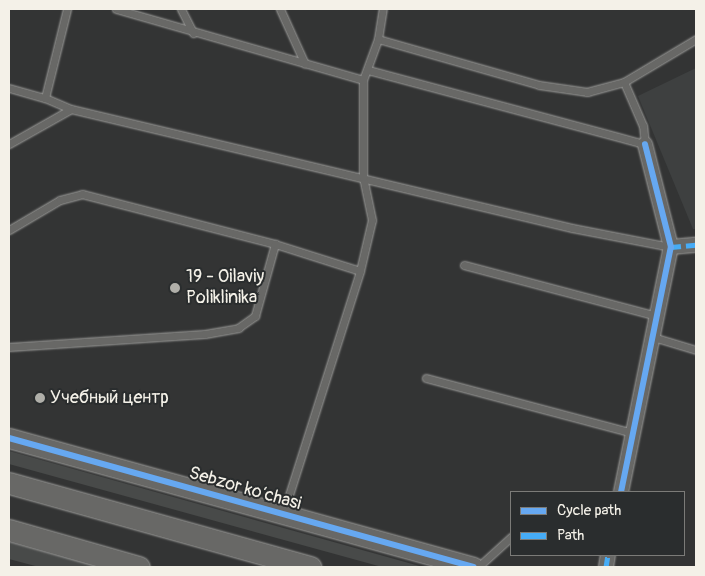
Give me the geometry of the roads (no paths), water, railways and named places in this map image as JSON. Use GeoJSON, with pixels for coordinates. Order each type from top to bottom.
{"type":"FeatureCollection","features":[{"type":"Feature","properties":{"kind":"main road"},"geometry":{"type":"LineString","coordinates":[[9,483],[310,567]]}},
{"type":"Feature","properties":{"kind":"main road"},"geometry":{"type":"LineString","coordinates":[[9,530],[139,567]]}},
{"type":"Feature","properties":{"kind":"street"},"geometry":{"type":"LineString","coordinates":[[621,491],[671,247],[645,144]]}},
{"type":"Feature","properties":{"kind":"street"},"geometry":{"type":"LineString","coordinates":[[671,247],[696,246]]}},
{"type":"Feature","properties":{"kind":"street","name":"Sebzor ko‘chasi"},"geometry":{"type":"LineString","coordinates":[[9,438],[473,567]]}},
{"type":"Feature","properties":{"kind":"lane"},"geometry":{"type":"LineString","coordinates":[[45,98],[67,9]]}},
{"type":"Feature","properties":{"kind":"lane"},"geometry":{"type":"LineString","coordinates":[[116,9],[193,33],[363,80]]}},
{"type":"Feature","properties":{"kind":"lane"},"geometry":{"type":"LineString","coordinates":[[181,9],[193,33]]}},
{"type":"Feature","properties":{"kind":"lane"},"geometry":{"type":"LineString","coordinates":[[280,9],[305,64]]}},
{"type":"Feature","properties":{"kind":"lane"},"geometry":{"type":"LineString","coordinates":[[283,515],[360,271],[372,220],[363,178],[363,80],[378,39],[383,9]]}},
{"type":"Feature","properties":{"kind":"lane"},"geometry":{"type":"LineString","coordinates":[[378,39],[539,85],[586,92],[624,82],[696,39]]}},
{"type":"Feature","properties":{"kind":"lane"},"geometry":{"type":"LineString","coordinates":[[368,70],[645,144],[643,126],[624,82]]}},
{"type":"Feature","properties":{"kind":"lane"},"geometry":{"type":"LineString","coordinates":[[9,88],[45,98],[71,109],[572,228],[671,247]]}},
{"type":"Feature","properties":{"kind":"lane"},"geometry":{"type":"LineString","coordinates":[[9,144],[71,109]]}},
{"type":"Feature","properties":{"kind":"lane"},"geometry":{"type":"LineString","coordinates":[[9,230],[60,200],[82,194],[276,244],[360,271]]}},
{"type":"Feature","properties":{"kind":"lane"},"geometry":{"type":"LineString","coordinates":[[9,347],[205,334],[238,328],[255,316],[276,244]]}},
{"type":"Feature","properties":{"kind":"lane"},"geometry":{"type":"LineString","coordinates":[[464,266],[657,316]]}},
{"type":"Feature","properties":{"kind":"lane"},"geometry":{"type":"LineString","coordinates":[[653,337],[696,350]]}},
{"type":"Feature","properties":{"kind":"lane"},"geometry":{"type":"LineString","coordinates":[[426,378],[633,433]]}},
{"type":"Feature","properties":{"kind":"lane"},"geometry":{"type":"LineString","coordinates":[[478,567],[510,538]]}},
{"type":"Feature","properties":{"kind":"place","name":"19 - Oilaviy Poliklinika"},"geometry":{"type":"Point","coordinates":[175,288]}},
{"type":"Feature","properties":{"kind":"place","name":"Учебный центр"},"geometry":{"type":"Point","coordinates":[40,398]}}]}
